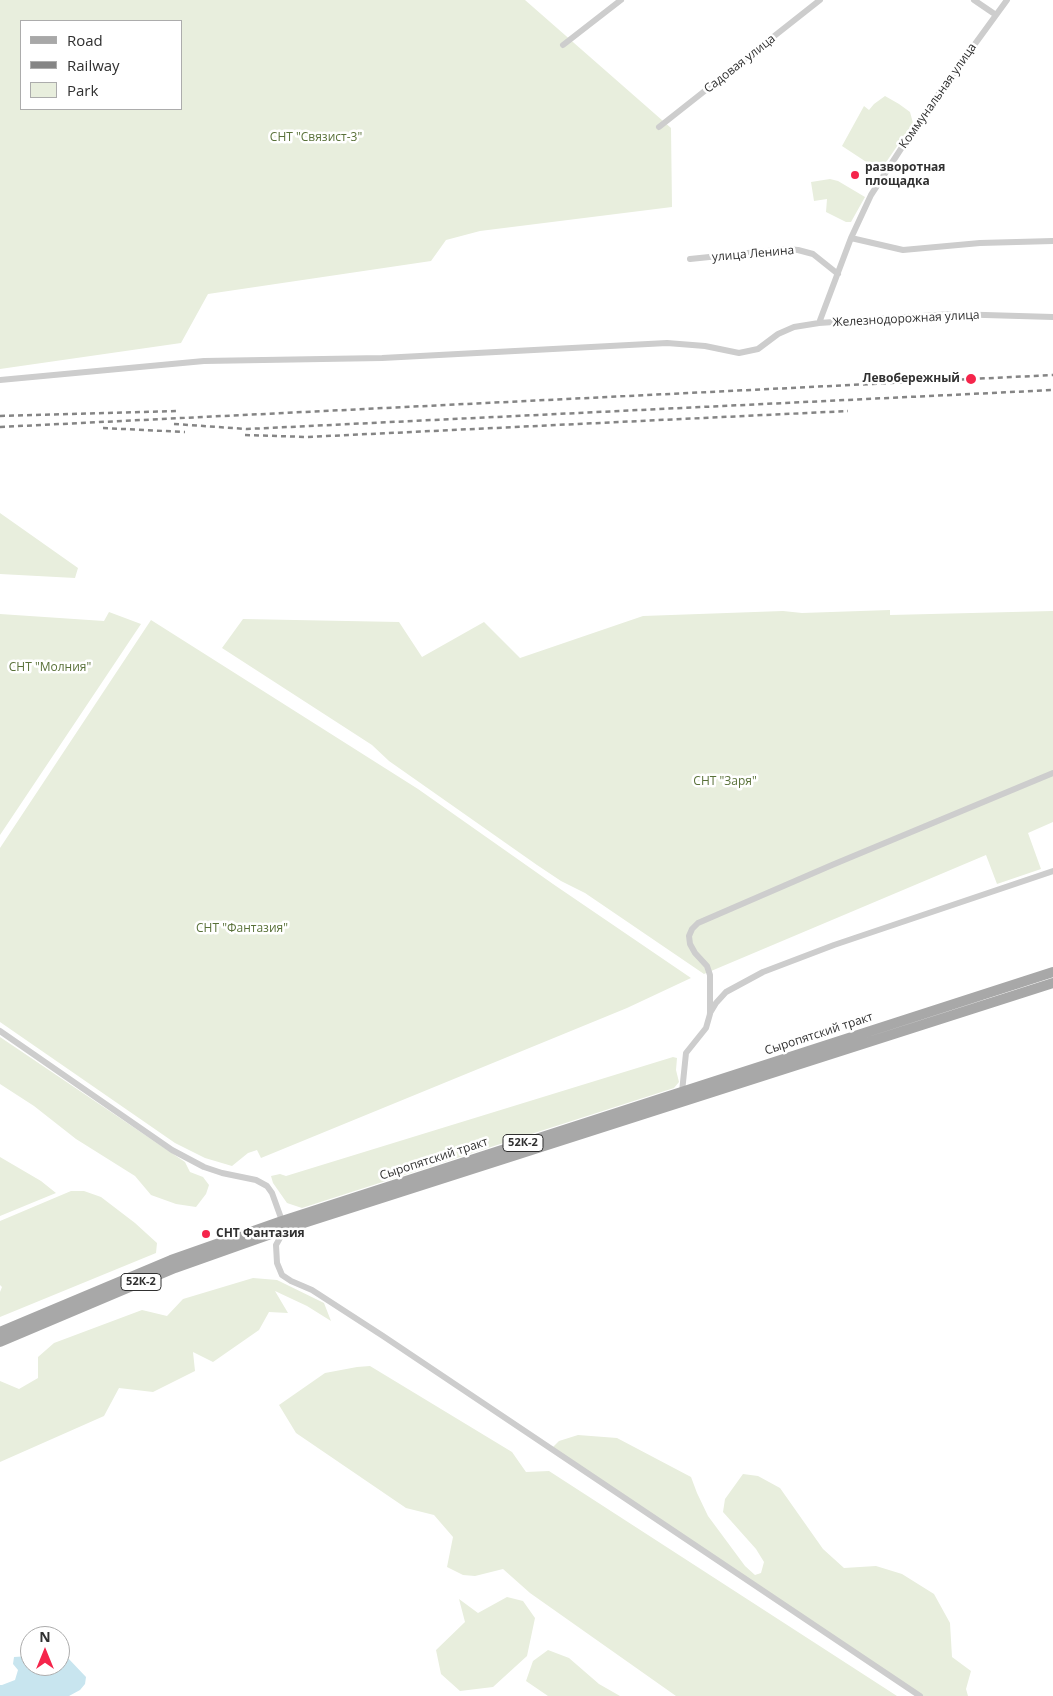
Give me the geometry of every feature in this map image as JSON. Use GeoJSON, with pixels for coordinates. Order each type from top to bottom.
{"type":"FeatureCollection","features":[{"type":"Feature","properties":{"kind":"main road","name":"Сыропятский тракт"},"geometry":{"type":"LineString","coordinates":[[0,1342],[175,1268],[284,1225],[682,1092],[1053,972]]}},
{"type":"Feature","properties":{"kind":"main road","name":"Сыропятский тракт"},"geometry":{"type":"LineString","coordinates":[[0,1332],[171,1260],[1053,983]]}},
{"type":"Feature","properties":{"kind":"street"},"geometry":{"type":"LineString","coordinates":[[563,45],[621,0]]}},
{"type":"Feature","properties":{"kind":"street","name":"Садовая улица"},"geometry":{"type":"LineString","coordinates":[[659,127],[820,0]]}},
{"type":"Feature","properties":{"kind":"street"},"geometry":{"type":"LineString","coordinates":[[974,0],[996,15]]}},
{"type":"Feature","properties":{"kind":"street","name":"Коммунальная улица"},"geometry":{"type":"LineString","coordinates":[[818,323],[851,238],[871,195],[921,118],[1005,0]]}},
{"type":"Feature","properties":{"kind":"street"},"geometry":{"type":"LineString","coordinates":[[851,238],[903,250],[980,243],[1053,241]]}},
{"type":"Feature","properties":{"kind":"street","name":"улица Ленина"},"geometry":{"type":"LineString","coordinates":[[690,259],[787,249],[798,250],[813,254],[838,274]]}},
{"type":"Feature","properties":{"kind":"street","name":"Железнодорожная улица"},"geometry":{"type":"LineString","coordinates":[[0,380],[204,361],[382,358],[667,343],[684,343],[746,352],[758,349],[778,334],[794,328],[818,323],[951,314],[1053,317]]}},
{"type":"Feature","properties":{"kind":"street"},"geometry":{"type":"LineString","coordinates":[[710,1014],[710,976],[707,966],[694,953],[689,936],[692,929],[698,923],[1053,773]]}},
{"type":"Feature","properties":{"kind":"street"},"geometry":{"type":"LineString","coordinates":[[682,1092],[686,1053],[706,1028],[716,1003],[726,992],[764,972],[834,945],[1053,871]]}},
{"type":"Feature","properties":{"kind":"street"},"geometry":{"type":"LineString","coordinates":[[0,1031],[172,1150],[204,1166],[261,1182],[272,1193],[284,1225],[276,1245],[278,1263],[282,1275],[312,1290],[382,1336],[920,1696]]}},
{"type":"Feature","properties":{"kind":"green space","name":"СНТ \"Связист-3\""},"geometry":{"type":"Polygon","coordinates":[[[0,0],[525,0],[671,128],[672,207],[480,231],[446,240],[431,261],[208,294],[181,343],[0,369],[0,0]]]}},
{"type":"Feature","properties":{"kind":"green space"},"geometry":{"type":"Polygon","coordinates":[[[885,96],[910,112],[913,123],[880,171],[842,146],[864,106],[869,110],[885,96]]]}},
{"type":"Feature","properties":{"kind":"green space"},"geometry":{"type":"Polygon","coordinates":[[[830,179],[838,181],[865,197],[851,222],[846,222],[826,212],[827,199],[814,201],[811,182],[830,179]]]}},
{"type":"Feature","properties":{"kind":"green space"},"geometry":{"type":"Polygon","coordinates":[[[0,513],[78,568],[75,578],[0,574],[0,513]]]}},
{"type":"Feature","properties":{"kind":"green space","name":"СНТ \"Заря\""},"geometry":{"type":"Polygon","coordinates":[[[890,610],[890,615],[1053,611],[1053,822],[1028,833],[1041,869],[997,884],[986,855],[704,974],[585,893],[561,881],[537,865],[389,761],[372,745],[222,648],[243,619],[399,622],[422,657],[484,622],[520,658],[643,616],[783,611],[802,613],[890,610]]]}},
{"type":"Feature","properties":{"kind":"green space","name":"СНТ \"Молния\""},"geometry":{"type":"Polygon","coordinates":[[[109,612],[141,624],[0,835],[0,614],[104,621],[109,612]]]}},
{"type":"Feature","properties":{"kind":"green space","name":"СНТ \"Фантазия\""},"geometry":{"type":"Polygon","coordinates":[[[151,620],[418,789],[691,978],[627,1008],[261,1158],[257,1150],[248,1153],[232,1166],[205,1158],[175,1143],[0,1022],[0,848],[151,620]]]}},
{"type":"Feature","properties":{"kind":"green space"},"geometry":{"type":"Polygon","coordinates":[[[0,1037],[185,1162],[190,1172],[203,1177],[209,1185],[206,1194],[196,1207],[176,1204],[151,1195],[135,1176],[76,1139],[34,1106],[0,1084],[0,1037]]]}},
{"type":"Feature","properties":{"kind":"green space"},"geometry":{"type":"Polygon","coordinates":[[[673,1057],[677,1058],[676,1070],[679,1082],[674,1088],[302,1208],[287,1203],[273,1183],[271,1176],[280,1174],[286,1176],[673,1057]]]}},
{"type":"Feature","properties":{"kind":"green space"},"geometry":{"type":"Polygon","coordinates":[[[0,1157],[41,1181],[56,1193],[0,1216],[0,1157]]]}},
{"type":"Feature","properties":{"kind":"green space"},"geometry":{"type":"Polygon","coordinates":[[[71,1191],[84,1191],[101,1197],[157,1243],[156,1253],[0,1317],[0,1292],[2,1287],[0,1285],[0,1221],[71,1191]]]}},
{"type":"Feature","properties":{"kind":"green space"},"geometry":{"type":"Polygon","coordinates":[[[253,1278],[277,1280],[324,1303],[331,1321],[307,1306],[275,1291],[288,1313],[269,1312],[259,1330],[213,1362],[193,1352],[195,1371],[153,1392],[119,1388],[104,1416],[0,1462],[0,1381],[19,1389],[38,1378],[38,1357],[54,1343],[142,1310],[167,1316],[183,1299],[253,1278]]]}},
{"type":"Feature","properties":{"kind":"green space"},"geometry":{"type":"Polygon","coordinates":[[[370,1366],[512,1452],[526,1472],[549,1471],[897,1696],[676,1696],[530,1593],[503,1569],[475,1576],[463,1575],[447,1567],[453,1537],[434,1515],[406,1508],[296,1433],[279,1405],[325,1373],[370,1366]]]}},
{"type":"Feature","properties":{"kind":"green space"},"geometry":{"type":"Polygon","coordinates":[[[578,1435],[617,1438],[691,1477],[708,1516],[745,1566],[755,1575],[761,1573],[764,1562],[756,1549],[723,1512],[725,1499],[743,1474],[758,1476],[780,1488],[823,1549],[844,1568],[876,1566],[902,1574],[934,1594],[950,1623],[952,1657],[971,1671],[966,1689],[968,1696],[922,1696],[551,1449],[559,1441],[578,1435]]]}},
{"type":"Feature","properties":{"kind":"green space"},"geometry":{"type":"Polygon","coordinates":[[[507,1597],[523,1601],[535,1618],[527,1656],[493,1687],[460,1691],[441,1674],[436,1650],[465,1622],[459,1599],[478,1613],[507,1597]]]}},
{"type":"Feature","properties":{"kind":"green space"},"geometry":{"type":"Polygon","coordinates":[[[548,1650],[569,1658],[599,1684],[620,1696],[548,1696],[526,1681],[533,1661],[548,1650]]]}},
{"type":"Feature","properties":{"kind":"water"},"geometry":{"type":"Polygon","coordinates":[[[14,1657],[20,1657],[20,1676],[70,1676],[70,1660],[86,1677],[85,1684],[80,1690],[69,1696],[0,1696],[0,1685],[15,1680],[18,1670],[13,1664],[14,1657]]]}},
{"type":"Feature","properties":{"kind":"railway"},"geometry":{"type":"LineString","coordinates":[[0,427],[1053,375]]}},
{"type":"Feature","properties":{"kind":"railway"},"geometry":{"type":"LineString","coordinates":[[174,424],[247,429],[1053,390]]}},
{"type":"Feature","properties":{"kind":"railway"},"geometry":{"type":"LineString","coordinates":[[0,416],[176,411]]}},
{"type":"Feature","properties":{"kind":"railway"},"geometry":{"type":"LineString","coordinates":[[245,435],[307,437],[848,411]]}},
{"type":"Feature","properties":{"kind":"railway"},"geometry":{"type":"LineString","coordinates":[[103,428],[185,432]]}},
{"type":"Feature","properties":{"kind":"place","name":"разворотная площадка"},"geometry":{"type":"Point","coordinates":[855,175]}},
{"type":"Feature","properties":{"kind":"place","name":"Левобережный"},"geometry":{"type":"Point","coordinates":[971,379]}},
{"type":"Feature","properties":{"kind":"place","name":"СНТ Фантазия"},"geometry":{"type":"Point","coordinates":[206,1234]}}]}
